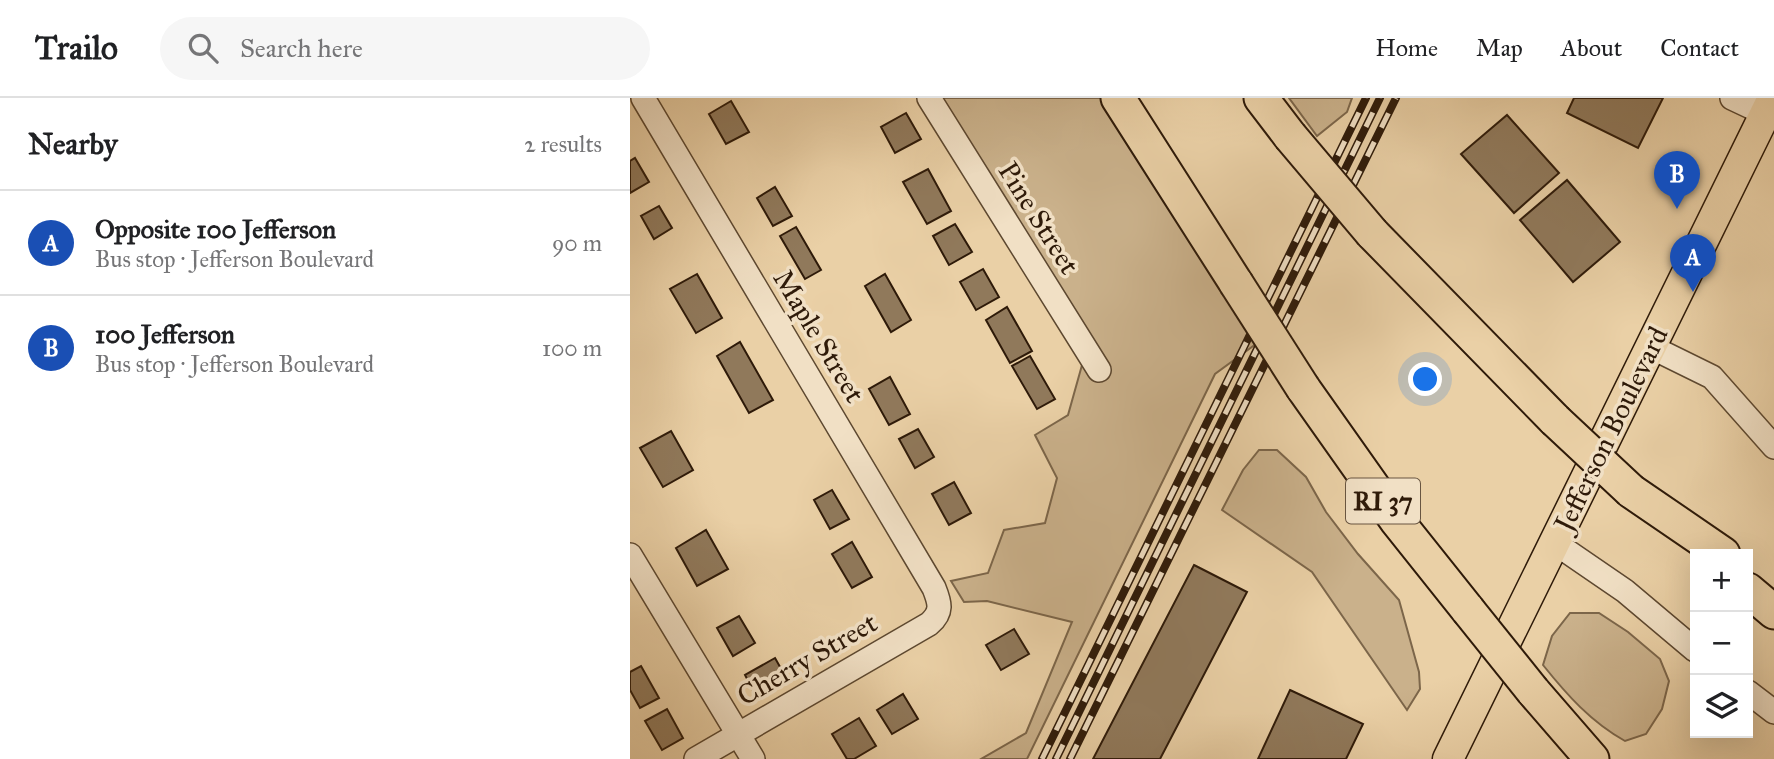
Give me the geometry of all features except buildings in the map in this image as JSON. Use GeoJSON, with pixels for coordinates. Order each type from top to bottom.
{"type":"FeatureCollection","features":[{"type":"Feature","properties":{"kind":"highway","name":"RI 37"},"geometry":{"type":"LineString","coordinates":[[1118,98],[1303,388],[1397,521],[1592,759]]}},
{"type":"Feature","properties":{"kind":"highway"},"geometry":{"type":"LineString","coordinates":[[1261,98],[1372,233],[1555,420],[1631,491],[1699,549]]}},
{"type":"Feature","properties":{"kind":"highway"},"geometry":{"type":"LineString","coordinates":[[1631,491],[1716,549]]}},
{"type":"Feature","properties":{"kind":"highway"},"geometry":{"type":"LineString","coordinates":[[1753,574],[1774,589]]}},
{"type":"Feature","properties":{"kind":"highway"},"geometry":{"type":"LineString","coordinates":[[1753,594],[1774,612]]}},
{"type":"Feature","properties":{"kind":"main road","name":"Jefferson Boulevard"},"geometry":{"type":"LineString","coordinates":[[1448,759],[1770,106]]}},
{"type":"Feature","properties":{"kind":"street","name":"Pine Street"},"geometry":{"type":"LineString","coordinates":[[929,98],[1099,370]]}},
{"type":"Feature","properties":{"kind":"street"},"geometry":{"type":"LineString","coordinates":[[1732,98],[1770,106]]}},
{"type":"Feature","properties":{"kind":"street","name":"Maple Street"},"geometry":{"type":"LineString","coordinates":[[644,103],[934,588],[941,606]]}},
{"type":"Feature","properties":{"kind":"street"},"geometry":{"type":"LineString","coordinates":[[1651,347],[1712,377],[1774,447]]}},
{"type":"Feature","properties":{"kind":"street"},"geometry":{"type":"LineString","coordinates":[[1555,543],[1625,591],[1690,646]]}},
{"type":"Feature","properties":{"kind":"street"},"geometry":{"type":"LineString","coordinates":[[630,555],[753,759]]}},
{"type":"Feature","properties":{"kind":"street","name":"Cherry Street"},"geometry":{"type":"LineString","coordinates":[[696,759],[929,624],[937,617],[941,606]]}},
{"type":"Feature","properties":{"kind":"street"},"geometry":{"type":"LineString","coordinates":[[1753,696],[1774,712]]}},
{"type":"Feature","properties":{"kind":"shaded area"},"geometry":{"type":"Polygon","coordinates":[[[934,98],[1116,98],[1260,341],[1215,374],[1027,759],[981,759],[1026,733],[1072,622],[987,601],[964,602],[951,581],[988,573],[1004,530],[1045,523],[1057,478],[1035,435],[1068,415],[1084,358],[934,98]]]}},
{"type":"Feature","properties":{"kind":"shaded area"},"geometry":{"type":"Polygon","coordinates":[[[1289,98],[1352,98],[1347,112],[1317,136],[1289,98]]]}},
{"type":"Feature","properties":{"kind":"shaded area"},"geometry":{"type":"Polygon","coordinates":[[[1259,450],[1277,450],[1306,477],[1326,512],[1358,554],[1399,600],[1419,672],[1420,689],[1407,710],[1312,572],[1222,510],[1243,470],[1259,450]]]}},
{"type":"Feature","properties":{"kind":"shaded area"},"geometry":{"type":"Polygon","coordinates":[[[1570,613],[1599,613],[1628,632],[1660,659],[1669,681],[1662,709],[1646,734],[1625,741],[1613,734],[1580,707],[1543,665],[1552,636],[1570,613]]]}},
{"type":"Feature","properties":{"kind":"railway"},"geometry":{"type":"LineString","coordinates":[[1042,759],[1366,98]]}},
{"type":"Feature","properties":{"kind":"railway"},"geometry":{"type":"LineString","coordinates":[[1056,759],[1380,98]]}},
{"type":"Feature","properties":{"kind":"railway"},"geometry":{"type":"LineString","coordinates":[[1070,759],[1396,98]]}},
{"type":"Feature","properties":{"kind":"place","name":"100 Jefferson"},"geometry":{"type":"Point","coordinates":[1677,209]}},
{"type":"Feature","properties":{"kind":"place","name":"Opposite 100 Jefferson"},"geometry":{"type":"Point","coordinates":[1693,292]}}]}
